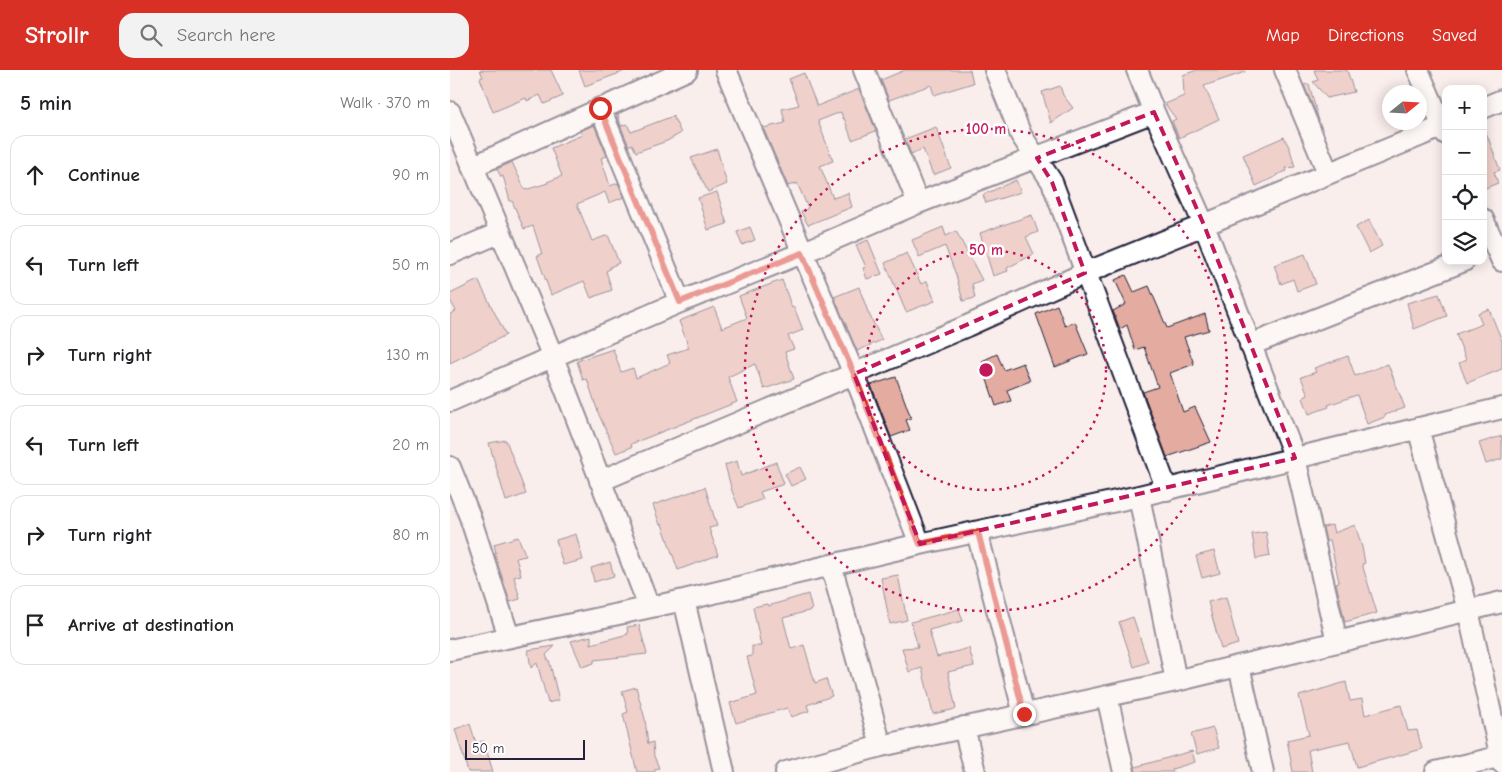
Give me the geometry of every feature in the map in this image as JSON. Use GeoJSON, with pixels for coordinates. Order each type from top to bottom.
{"type":"FeatureCollection","features":[{"type":"Feature","properties":{"kind":"street"},"geometry":{"type":"LineString","coordinates":[[472,167],[687,70]]}},
{"type":"Feature","properties":{"kind":"street"},"geometry":{"type":"LineString","coordinates":[[726,70],[854,374],[920,544]]}},
{"type":"Feature","properties":{"kind":"street"},"geometry":{"type":"LineString","coordinates":[[864,70],[918,203]]}},
{"type":"Feature","properties":{"kind":"street"},"geometry":{"type":"LineString","coordinates":[[995,70],[1021,136],[1052,182],[1167,490]]}},
{"type":"Feature","properties":{"kind":"street"},"geometry":{"type":"LineString","coordinates":[[1137,70],[1204,225],[1295,458],[1337,642]]}},
{"type":"Feature","properties":{"kind":"street"},"geometry":{"type":"LineString","coordinates":[[1285,70],[1328,173]]}},
{"type":"Feature","properties":{"kind":"street"},"geometry":{"type":"LineString","coordinates":[[1418,70],[1442,122]]}},
{"type":"Feature","properties":{"kind":"street"},"geometry":{"type":"LineString","coordinates":[[1487,106],[1502,100]]}},
{"type":"Feature","properties":{"kind":"street"},"geometry":{"type":"LineString","coordinates":[[600,108],[680,302]]}},
{"type":"Feature","properties":{"kind":"street"},"geometry":{"type":"LineString","coordinates":[[450,112],[499,233],[553,357],[649,607]]}},
{"type":"Feature","properties":{"kind":"street"},"geometry":{"type":"LineString","coordinates":[[450,401],[680,302],[802,253],[918,203],[1154,112]]}},
{"type":"Feature","properties":{"kind":"street"},"geometry":{"type":"LineString","coordinates":[[600,481],[967,326],[1085,272],[1328,173],[1442,130]]}},
{"type":"Feature","properties":{"kind":"street"},"geometry":{"type":"LineString","coordinates":[[1483,220],[1496,252]]}},
{"type":"Feature","properties":{"kind":"street"},"geometry":{"type":"LineString","coordinates":[[450,254],[499,233]]}},
{"type":"Feature","properties":{"kind":"street"},"geometry":{"type":"LineString","coordinates":[[1250,345],[1454,265]]}},
{"type":"Feature","properties":{"kind":"street"},"geometry":{"type":"LineString","coordinates":[[450,650],[684,600],[920,544],[1167,490],[1502,408]]}},
{"type":"Feature","properties":{"kind":"street"},"geometry":{"type":"LineString","coordinates":[[1418,428],[1468,610],[1502,758],[1436,772]]}},
{"type":"Feature","properties":{"kind":"street"},"geometry":{"type":"LineString","coordinates":[[450,467],[470,517],[509,637]]}},
{"type":"Feature","properties":{"kind":"street"},"geometry":{"type":"LineString","coordinates":[[1139,496],[1176,681]]}},
{"type":"Feature","properties":{"kind":"street"},"geometry":{"type":"LineString","coordinates":[[978,532],[1024,714]]}},
{"type":"Feature","properties":{"kind":"street"},"geometry":{"type":"LineString","coordinates":[[831,565],[881,746]]}},
{"type":"Feature","properties":{"kind":"street"},"geometry":{"type":"LineString","coordinates":[[684,600],[724,772]]}},
{"type":"Feature","properties":{"kind":"street"},"geometry":{"type":"LineString","coordinates":[[786,772],[881,746],[1176,681],[1502,602]]}},
{"type":"Feature","properties":{"kind":"street"},"geometry":{"type":"LineString","coordinates":[[1239,666],[1263,772]]}},
{"type":"Feature","properties":{"kind":"street"},"geometry":{"type":"LineString","coordinates":[[1107,696],[1124,772]]}},
{"type":"Feature","properties":{"kind":"street"},"geometry":{"type":"LineString","coordinates":[[964,728],[976,772]]}},
{"type":"Feature","properties":{"kind":"highlighted area"},"geometry":{"type":"Polygon","coordinates":[[[1154,112],[1204,225],[1295,458],[920,544],[854,374],[1085,273],[1052,182],[1037,158],[1154,112]]]}},
{"type":"Feature","properties":{"kind":"building"},"geometry":{"type":"Polygon","coordinates":[[[480,70],[551,70],[563,96],[544,104],[540,95],[527,101],[526,98],[493,112],[480,78],[483,77],[480,70]]]}},
{"type":"Feature","properties":{"kind":"building"},"geometry":{"type":"Polygon","coordinates":[[[579,70],[625,70],[625,71],[585,86],[579,70]]]}},
{"type":"Feature","properties":{"kind":"building"},"geometry":{"type":"Polygon","coordinates":[[[905,70],[970,70],[973,83],[934,95],[931,85],[889,100],[881,80],[905,70]]]}},
{"type":"Feature","properties":{"kind":"building"},"geometry":{"type":"Polygon","coordinates":[[[1197,70],[1244,70],[1245,72],[1204,86],[1219,119],[1179,138],[1172,121],[1176,119],[1165,104],[1184,96],[1183,75],[1197,70]]]}},
{"type":"Feature","properties":{"kind":"building"},"geometry":{"type":"Polygon","coordinates":[[[1314,70],[1347,70],[1354,92],[1327,98],[1313,82],[1318,80],[1314,70]]]}},
{"type":"Feature","properties":{"kind":"building"},"geometry":{"type":"Polygon","coordinates":[[[804,73],[817,106],[859,89],[876,131],[852,140],[841,112],[818,121],[833,161],[820,166],[833,198],[848,193],[852,207],[808,225],[801,212],[808,208],[797,183],[788,186],[763,128],[785,123],[782,109],[799,105],[789,79],[804,73]]]}},
{"type":"Feature","properties":{"kind":"building"},"geometry":{"type":"Polygon","coordinates":[[[1309,84],[1319,121],[1304,85],[1309,84]]]}},
{"type":"Feature","properties":{"kind":"building"},"geometry":{"type":"Polygon","coordinates":[[[1060,86],[1063,95],[1073,108],[1051,123],[1042,92],[1060,86]]]}},
{"type":"Feature","properties":{"kind":"building"},"geometry":{"type":"Polygon","coordinates":[[[618,114],[621,126],[627,124],[631,132],[673,116],[681,133],[667,141],[636,152],[632,144],[629,146],[616,115],[618,114]]]}},
{"type":"Feature","properties":{"kind":"building"},"geometry":{"type":"Polygon","coordinates":[[[594,125],[607,156],[601,158],[610,186],[618,183],[624,197],[609,203],[605,192],[577,204],[592,241],[608,235],[619,263],[606,271],[612,290],[591,298],[584,281],[551,295],[537,256],[542,254],[533,226],[524,229],[512,201],[510,201],[503,176],[501,177],[497,169],[512,162],[525,190],[548,183],[562,176],[551,148],[582,135],[580,131],[594,125]]]}},
{"type":"Feature","properties":{"kind":"building"},"geometry":{"type":"Polygon","coordinates":[[[936,127],[951,168],[933,175],[923,149],[911,154],[905,139],[936,127]]]}},
{"type":"Feature","properties":{"kind":"building"},"geometry":{"type":"Polygon","coordinates":[[[1487,134],[1500,170],[1494,172],[1498,183],[1487,187],[1487,134]]]}},
{"type":"Feature","properties":{"kind":"building"},"geometry":{"type":"Polygon","coordinates":[[[1284,137],[1290,149],[1295,167],[1286,168],[1287,171],[1256,186],[1243,155],[1284,137]]]}},
{"type":"Feature","properties":{"kind":"building"},"geometry":{"type":"Polygon","coordinates":[[[717,149],[727,184],[708,192],[691,158],[717,149]]]}},
{"type":"Feature","properties":{"kind":"building"},"geometry":{"type":"Polygon","coordinates":[[[1016,180],[1021,192],[986,203],[983,195],[1016,180]]]}},
{"type":"Feature","properties":{"kind":"building"},"geometry":{"type":"Polygon","coordinates":[[[717,192],[727,224],[708,230],[698,198],[717,192]]]}},
{"type":"Feature","properties":{"kind":"building"},"geometry":{"type":"Polygon","coordinates":[[[1032,215],[1038,232],[1026,237],[1034,254],[1007,268],[1008,271],[993,276],[980,233],[1032,215]]]}},
{"type":"Feature","properties":{"kind":"building"},"geometry":{"type":"Polygon","coordinates":[[[1369,220],[1382,246],[1369,253],[1356,227],[1369,220]]]}},
{"type":"Feature","properties":{"kind":"building"},"geometry":{"type":"Polygon","coordinates":[[[750,227],[755,240],[742,245],[737,232],[750,227]]]}},
{"type":"Feature","properties":{"kind":"building"},"geometry":{"type":"Polygon","coordinates":[[[943,227],[946,236],[956,231],[982,280],[972,284],[975,298],[963,301],[945,246],[919,257],[912,240],[943,227]]]}},
{"type":"Feature","properties":{"kind":"building"},"geometry":{"type":"Polygon","coordinates":[[[868,240],[882,274],[867,279],[863,268],[866,267],[856,245],[868,240]]]}},
{"type":"Feature","properties":{"kind":"building"},"geometry":{"type":"Polygon","coordinates":[[[907,253],[921,284],[927,281],[935,301],[906,312],[885,263],[907,253]]]}},
{"type":"Feature","properties":{"kind":"building"},"geometry":{"type":"Polygon","coordinates":[[[1305,254],[1316,284],[1297,291],[1293,279],[1281,284],[1274,265],[1305,254]]]}},
{"type":"Feature","properties":{"kind":"building"},"geometry":{"type":"Polygon","coordinates":[[[1126,275],[1134,292],[1149,286],[1167,328],[1205,314],[1209,330],[1184,337],[1194,364],[1170,373],[1183,412],[1195,407],[1211,442],[1167,457],[1143,392],[1158,387],[1144,347],[1135,350],[1127,325],[1120,329],[1113,311],[1126,304],[1115,280],[1126,275]]]}},
{"type":"Feature","properties":{"kind":"building"},"geometry":{"type":"Polygon","coordinates":[[[478,280],[506,335],[450,363],[450,314],[456,311],[450,300],[450,294],[478,280]]]}},
{"type":"Feature","properties":{"kind":"building"},"geometry":{"type":"Polygon","coordinates":[[[782,280],[792,308],[794,307],[803,330],[788,336],[794,349],[785,352],[794,379],[764,389],[755,364],[728,377],[737,402],[631,444],[632,447],[616,453],[599,415],[587,379],[583,380],[577,361],[613,349],[621,372],[633,368],[636,378],[670,363],[667,355],[689,348],[679,321],[714,307],[722,328],[747,318],[739,296],[782,280]]]}},
{"type":"Feature","properties":{"kind":"building"},"geometry":{"type":"Polygon","coordinates":[[[859,287],[868,312],[882,340],[857,351],[834,297],[859,287]]]}},
{"type":"Feature","properties":{"kind":"building"},"geometry":{"type":"Polygon","coordinates":[[[1439,294],[1447,316],[1414,329],[1407,303],[1439,294]]]}},
{"type":"Feature","properties":{"kind":"building"},"geometry":{"type":"Polygon","coordinates":[[[1057,305],[1065,326],[1075,322],[1088,354],[1055,367],[1036,314],[1057,305]]]}},
{"type":"Feature","properties":{"kind":"building"},"geometry":{"type":"Polygon","coordinates":[[[1489,309],[1502,341],[1502,369],[1467,383],[1459,363],[1466,360],[1456,334],[1482,324],[1478,313],[1489,309]]]}},
{"type":"Feature","properties":{"kind":"building"},"geometry":{"type":"Polygon","coordinates":[[[997,354],[1004,370],[1023,363],[1030,381],[1007,390],[1011,401],[996,406],[982,361],[997,354]]]}},
{"type":"Feature","properties":{"kind":"building"},"geometry":{"type":"Polygon","coordinates":[[[1348,356],[1355,376],[1388,364],[1405,408],[1367,424],[1357,395],[1309,414],[1303,398],[1308,395],[1301,377],[1316,372],[1314,368],[1348,356]]]}},
{"type":"Feature","properties":{"kind":"building"},"geometry":{"type":"Polygon","coordinates":[[[896,377],[911,418],[906,420],[910,430],[891,437],[871,385],[896,377]]]}},
{"type":"Feature","properties":{"kind":"building"},"geometry":{"type":"Polygon","coordinates":[[[1502,436],[1502,459],[1486,464],[1479,443],[1502,436]]]}},
{"type":"Feature","properties":{"kind":"building"},"geometry":{"type":"Polygon","coordinates":[[[506,440],[526,494],[506,501],[489,443],[506,440]]]}},
{"type":"Feature","properties":{"kind":"building"},"geometry":{"type":"Polygon","coordinates":[[[737,461],[741,476],[776,462],[784,484],[760,492],[763,499],[739,508],[725,465],[737,461]]]}},
{"type":"Feature","properties":{"kind":"building"},"geometry":{"type":"Polygon","coordinates":[[[800,467],[806,479],[791,486],[785,474],[800,467]]]}},
{"type":"Feature","properties":{"kind":"building"},"geometry":{"type":"Polygon","coordinates":[[[705,487],[717,526],[709,528],[718,555],[678,570],[662,524],[660,525],[653,505],[705,487]]]}},
{"type":"Feature","properties":{"kind":"building"},"geometry":{"type":"Polygon","coordinates":[[[1332,525],[1334,533],[1355,525],[1365,563],[1362,564],[1377,613],[1345,622],[1336,583],[1339,582],[1330,540],[1326,541],[1323,527],[1332,525]]]}},
{"type":"Feature","properties":{"kind":"building"},"geometry":{"type":"Polygon","coordinates":[[[1266,532],[1270,556],[1256,559],[1252,534],[1266,532]]]}},
{"type":"Feature","properties":{"kind":"building"},"geometry":{"type":"Polygon","coordinates":[[[576,534],[583,560],[563,565],[556,540],[576,534]]]}},
{"type":"Feature","properties":{"kind":"building"},"geometry":{"type":"Polygon","coordinates":[[[518,537],[526,556],[516,558],[521,575],[514,577],[520,599],[510,602],[494,553],[496,553],[494,544],[518,537]]]}},
{"type":"Feature","properties":{"kind":"building"},"geometry":{"type":"Polygon","coordinates":[[[1214,551],[1220,573],[1202,578],[1196,556],[1214,551]]]}},
{"type":"Feature","properties":{"kind":"building"},"geometry":{"type":"Polygon","coordinates":[[[610,562],[614,576],[594,582],[591,568],[610,562]]]}},
{"type":"Feature","properties":{"kind":"building"},"geometry":{"type":"Polygon","coordinates":[[[898,575],[907,620],[890,624],[881,578],[898,575]]]}},
{"type":"Feature","properties":{"kind":"building"},"geometry":{"type":"Polygon","coordinates":[[[808,594],[812,610],[783,618],[791,649],[804,645],[815,683],[826,679],[832,696],[807,705],[809,711],[791,717],[787,708],[736,723],[730,703],[757,695],[747,657],[752,656],[752,646],[761,646],[753,607],[767,604],[768,606],[808,594]]]}},
{"type":"Feature","properties":{"kind":"building"},"geometry":{"type":"Polygon","coordinates":[[[1226,597],[1238,644],[1221,649],[1208,602],[1226,597]]]}},
{"type":"Feature","properties":{"kind":"building"},"geometry":{"type":"Polygon","coordinates":[[[959,609],[963,621],[929,630],[937,657],[969,648],[974,666],[948,672],[956,709],[933,714],[922,668],[909,672],[902,648],[918,647],[911,622],[959,609]]]}},
{"type":"Feature","properties":{"kind":"building"},"geometry":{"type":"Polygon","coordinates":[[[1133,617],[1148,662],[1134,667],[1119,622],[1133,617]]]}},
{"type":"Feature","properties":{"kind":"building"},"geometry":{"type":"Polygon","coordinates":[[[639,625],[647,654],[594,660],[594,663],[582,667],[571,641],[591,636],[591,644],[628,634],[627,627],[639,625]]]}},
{"type":"Feature","properties":{"kind":"building"},"geometry":{"type":"Polygon","coordinates":[[[555,646],[546,655],[559,700],[548,703],[537,663],[531,668],[528,650],[555,646]]]}},
{"type":"Feature","properties":{"kind":"building"},"geometry":{"type":"Polygon","coordinates":[[[1346,682],[1350,701],[1362,699],[1365,715],[1401,705],[1408,731],[1417,730],[1422,749],[1357,767],[1350,741],[1308,750],[1312,772],[1293,772],[1287,740],[1309,735],[1299,696],[1346,682]]]}},
{"type":"Feature","properties":{"kind":"building"},"geometry":{"type":"Polygon","coordinates":[[[636,687],[645,719],[648,744],[653,742],[654,756],[659,768],[655,769],[655,772],[637,772],[623,714],[628,712],[622,691],[636,687]]]}},
{"type":"Feature","properties":{"kind":"building"},"geometry":{"type":"Polygon","coordinates":[[[470,724],[476,743],[484,741],[493,772],[468,772],[455,729],[470,724]]]}},
{"type":"Feature","properties":{"kind":"building"},"geometry":{"type":"Polygon","coordinates":[[[1213,728],[1219,748],[1197,754],[1191,734],[1213,728]]]}},
{"type":"Feature","properties":{"kind":"building"},"geometry":{"type":"Polygon","coordinates":[[[1192,751],[1195,762],[1172,769],[1173,772],[1136,772],[1135,767],[1192,751]]]}},
{"type":"Feature","properties":{"kind":"route"},"geometry":{"type":"LineString","coordinates":[[600,108],[680,302],[802,253],[854,374],[920,544],[978,532],[1024,714]]}}]}
